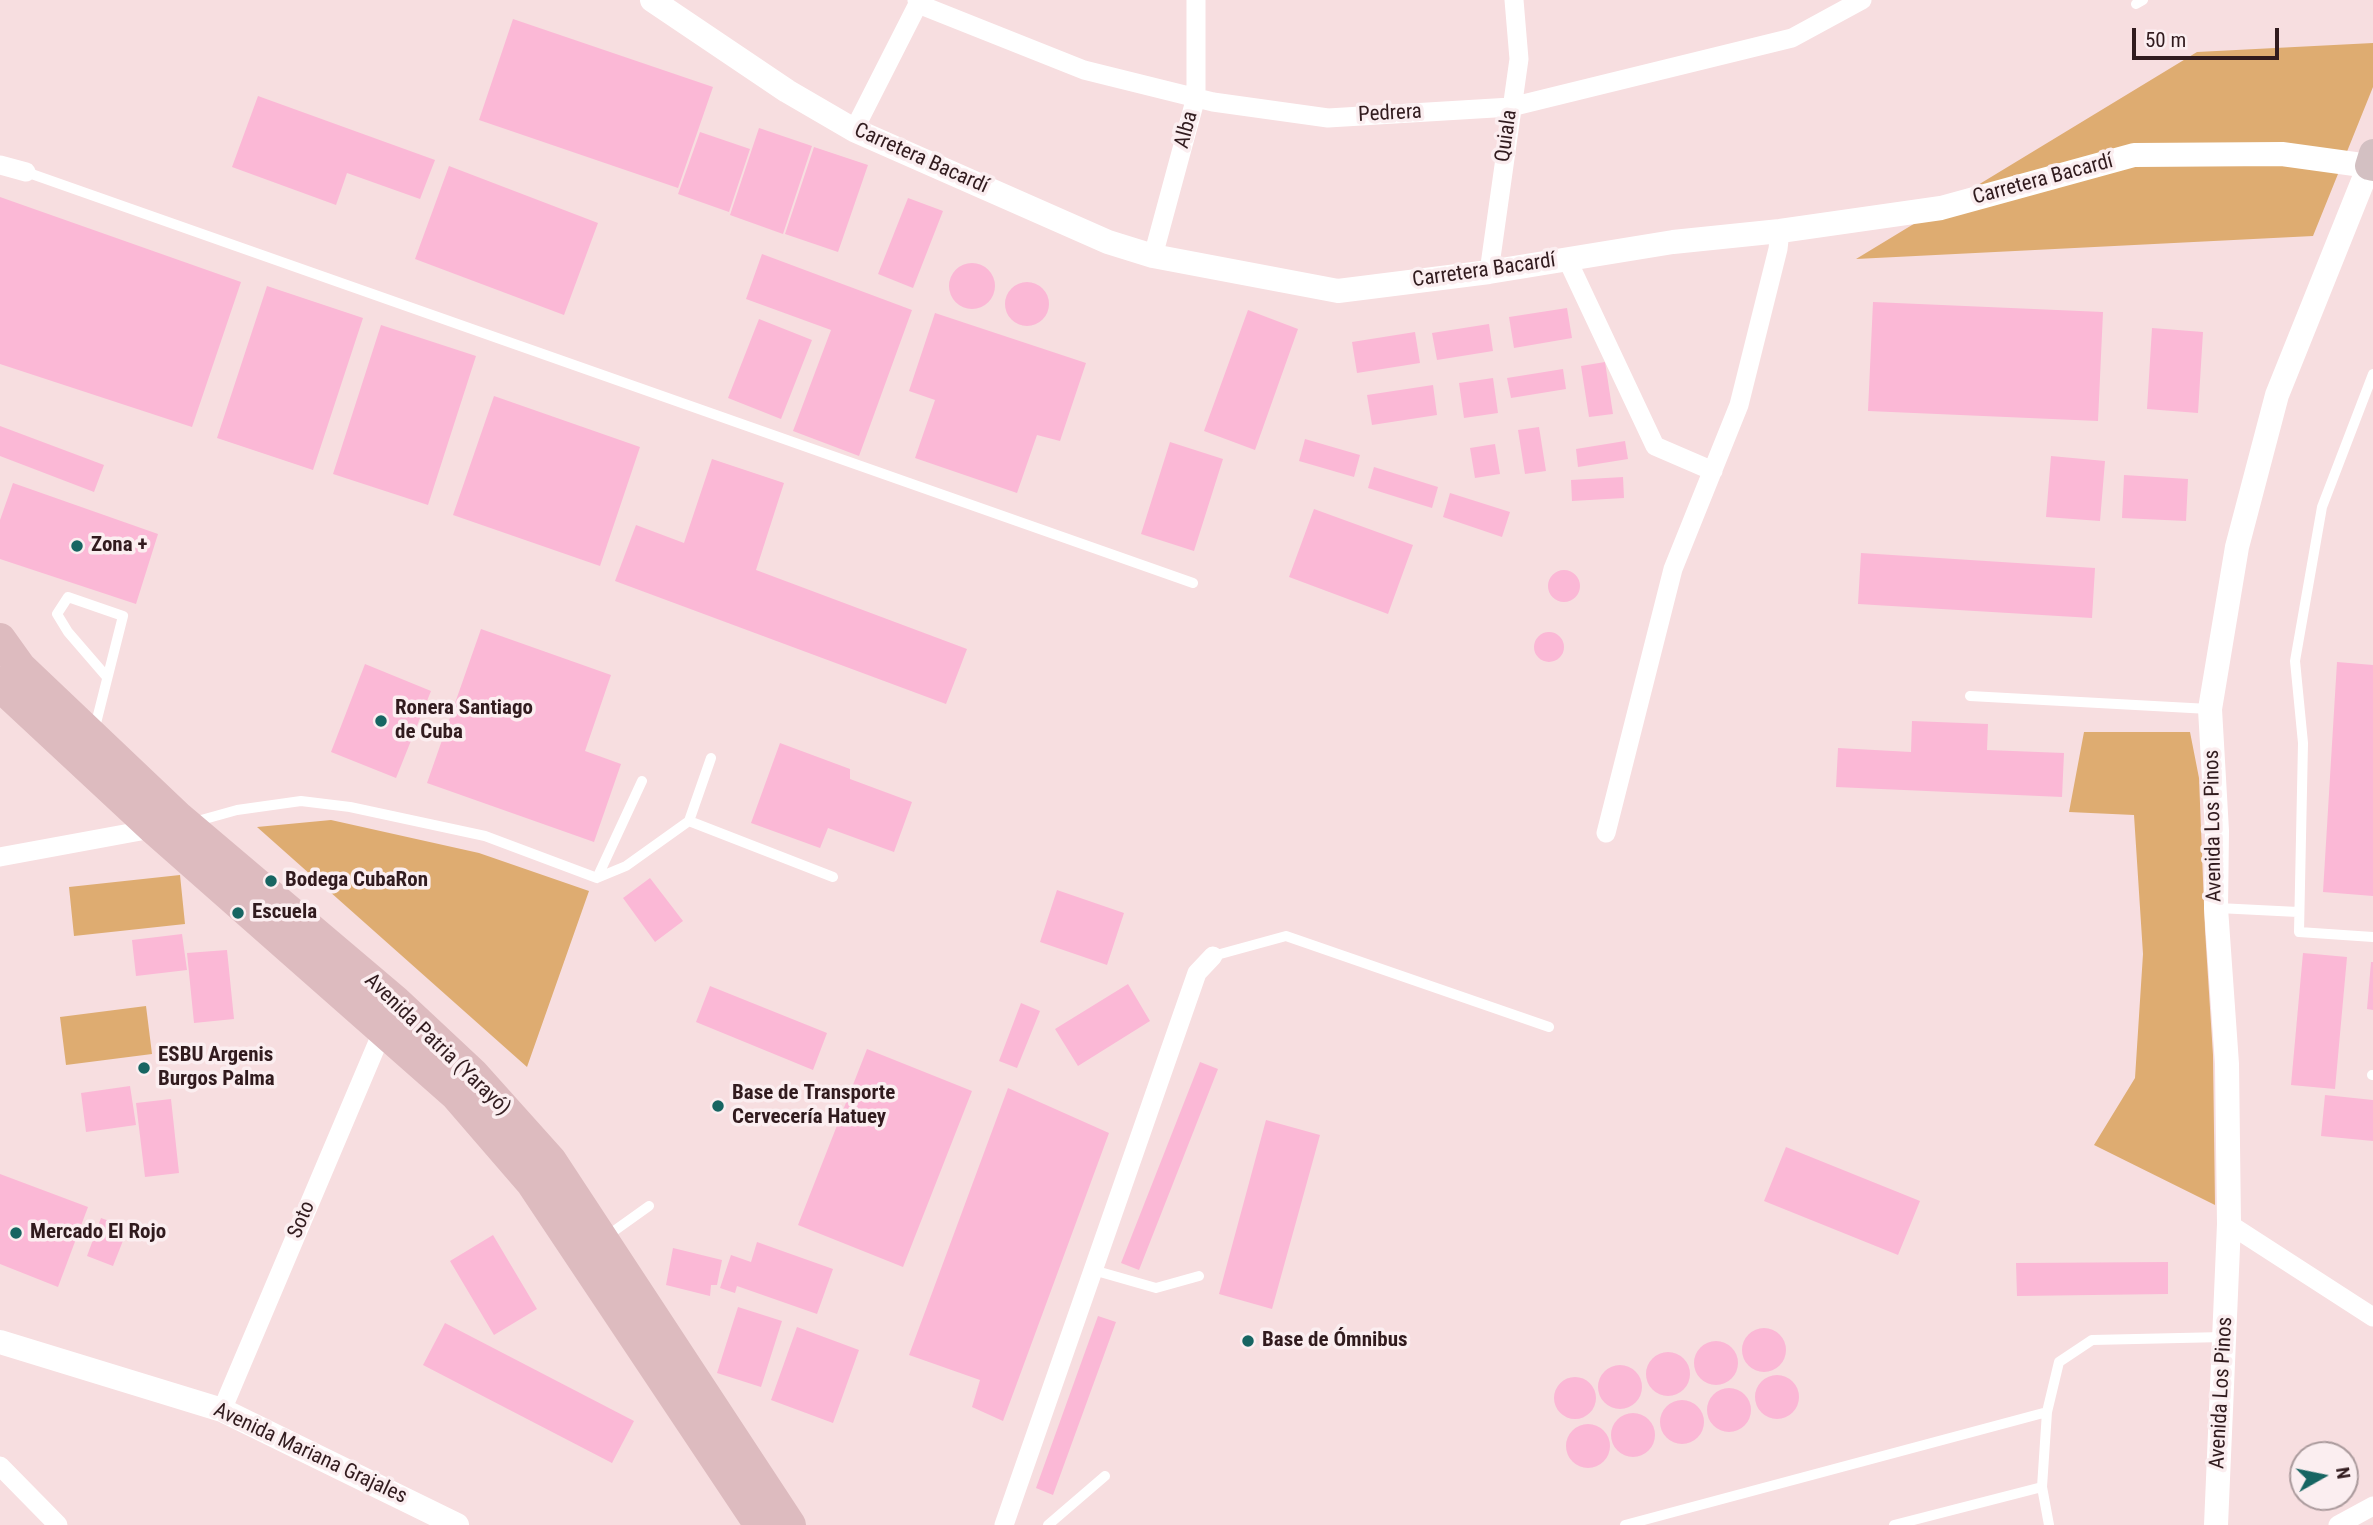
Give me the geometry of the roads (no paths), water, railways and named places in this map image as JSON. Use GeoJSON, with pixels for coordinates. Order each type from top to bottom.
{"type":"FeatureCollection","features":[{"type":"Feature","properties":{"kind":"main road","name":"Avenida Patria (Yarayó)"},"geometry":{"type":"LineString","coordinates":[[0,639],[20,667],[186,824],[395,1000],[472,1074],[551,1161],[790,1525]]}},
{"type":"Feature","properties":{"kind":"main road","name":"Avenida Patria (Yarayó)"},"geometry":{"type":"LineString","coordinates":[[0,683],[153,828],[456,1096],[532,1183],[760,1525]]}},
{"type":"Feature","properties":{"kind":"street","name":"Carretera Bacardí"},"geometry":{"type":"LineString","coordinates":[[652,0],[787,92],[854,130],[1108,242],[1153,256],[1338,291],[1489,272],[1673,242],[1780,231],[1941,208],[2134,155],[2282,155],[2372,162]]}},
{"type":"Feature","properties":{"kind":"street","name":"Alba"},"geometry":{"type":"LineString","coordinates":[[1153,256],[1196,97],[1196,0]]}},
{"type":"Feature","properties":{"kind":"street","name":"Quiala"},"geometry":{"type":"LineString","coordinates":[[1489,272],[1519,59],[1514,0]]}},
{"type":"Feature","properties":{"kind":"street","name":"Pedrera"},"geometry":{"type":"LineString","coordinates":[[917,2],[1084,70],[1213,102],[1328,118],[1511,107],[1792,38],[1862,0]]}},
{"type":"Feature","properties":{"kind":"street"},"geometry":{"type":"LineString","coordinates":[[854,130],[917,2]]}},
{"type":"Feature","properties":{"kind":"street","name":"Avenida Los Pinos"},"geometry":{"type":"LineString","coordinates":[[2216,1525],[2229,1224],[2227,1064],[2216,908],[2217,831],[2210,709],[2237,547],[2277,395],[2372,162]]}},
{"type":"Feature","properties":{"kind":"street"},"geometry":{"type":"LineString","coordinates":[[0,164],[26,172]]}},
{"type":"Feature","properties":{"kind":"street"},"geometry":{"type":"LineString","coordinates":[[1606,833],[1673,569],[1739,405],[1778,249],[1780,231]]}},
{"type":"Feature","properties":{"kind":"street"},"geometry":{"type":"LineString","coordinates":[[1567,259],[1655,446],[1713,471]]}},
{"type":"Feature","properties":{"kind":"street"},"geometry":{"type":"LineString","coordinates":[[0,857],[186,824]]}},
{"type":"Feature","properties":{"kind":"street"},"geometry":{"type":"LineString","coordinates":[[1004,1525],[1197,973],[1213,956]]}},
{"type":"Feature","properties":{"kind":"street","name":"Soto"},"geometry":{"type":"LineString","coordinates":[[222,1410],[383,1030]]}},
{"type":"Feature","properties":{"kind":"street"},"geometry":{"type":"LineString","coordinates":[[2229,1224],[2373,1317]]}},
{"type":"Feature","properties":{"kind":"street","name":"Avenida Mariana Grajales"},"geometry":{"type":"LineString","coordinates":[[0,1342],[222,1410],[457,1525]]}},
{"type":"Feature","properties":{"kind":"street"},"geometry":{"type":"LineString","coordinates":[[0,1465],[58,1525]]}},
{"type":"Feature","properties":{"kind":"street"},"geometry":{"type":"LineString","coordinates":[[2338,1525],[2373,1506]]}},
{"type":"Feature","properties":{"kind":"lane"},"geometry":{"type":"LineString","coordinates":[[26,172],[1193,583]]}},
{"type":"Feature","properties":{"kind":"lane"},"geometry":{"type":"LineString","coordinates":[[2373,374],[2322,507],[2295,661],[2303,743],[2299,932],[2373,937]]}},
{"type":"Feature","properties":{"kind":"lane"},"geometry":{"type":"LineString","coordinates":[[92,737],[123,616],[68,597],[57,614],[68,632],[106,676]]}},
{"type":"Feature","properties":{"kind":"lane"},"geometry":{"type":"LineString","coordinates":[[1970,696],[2210,709]]}},
{"type":"Feature","properties":{"kind":"lane"},"geometry":{"type":"LineString","coordinates":[[186,824],[237,810],[301,801],[351,807],[485,836],[597,878],[626,866],[689,821],[711,758]]}},
{"type":"Feature","properties":{"kind":"lane"},"geometry":{"type":"LineString","coordinates":[[597,878],[642,782]]}},
{"type":"Feature","properties":{"kind":"lane"},"geometry":{"type":"LineString","coordinates":[[689,821],[833,877]]}},
{"type":"Feature","properties":{"kind":"lane"},"geometry":{"type":"LineString","coordinates":[[2216,908],[2298,912]]}},
{"type":"Feature","properties":{"kind":"lane"},"geometry":{"type":"LineString","coordinates":[[1213,956],[1286,936],[1549,1027]]}},
{"type":"Feature","properties":{"kind":"lane"},"geometry":{"type":"LineString","coordinates":[[603,1238],[649,1206]]}},
{"type":"Feature","properties":{"kind":"lane"},"geometry":{"type":"LineString","coordinates":[[1093,1270],[1156,1288],[1199,1276]]}},
{"type":"Feature","properties":{"kind":"lane"},"geometry":{"type":"LineString","coordinates":[[2049,1525],[2042,1487],[2047,1412],[2059,1362],[2092,1340],[2224,1337]]}},
{"type":"Feature","properties":{"kind":"lane"},"geometry":{"type":"LineString","coordinates":[[1625,1525],[2047,1412]]}},
{"type":"Feature","properties":{"kind":"lane"},"geometry":{"type":"LineString","coordinates":[[1048,1525],[1105,1476]]}},
{"type":"Feature","properties":{"kind":"lane"},"geometry":{"type":"LineString","coordinates":[[1894,1525],[2042,1487]]}},
{"type":"Feature","properties":{"kind":"place","name":"Zona +"},"geometry":{"type":"Point","coordinates":[77,546]}},
{"type":"Feature","properties":{"kind":"place","name":"Ronera Santiago de Cuba"},"geometry":{"type":"Point","coordinates":[381,721]}},
{"type":"Feature","properties":{"kind":"place","name":"Bodega CubaRon"},"geometry":{"type":"Point","coordinates":[271,881]}},
{"type":"Feature","properties":{"kind":"place","name":"Escuela"},"geometry":{"type":"Point","coordinates":[238,913]}},
{"type":"Feature","properties":{"kind":"place","name":"ESBU Argenis Burgos Palma"},"geometry":{"type":"Point","coordinates":[144,1068]}},
{"type":"Feature","properties":{"kind":"place","name":"Base de Transporte Cervecería Hatuey"},"geometry":{"type":"Point","coordinates":[718,1106]}},
{"type":"Feature","properties":{"kind":"place","name":"Mercado El Rojo"},"geometry":{"type":"Point","coordinates":[16,1233]}},
{"type":"Feature","properties":{"kind":"place","name":"Base de Ómnibus"},"geometry":{"type":"Point","coordinates":[1248,1341]}}]}
